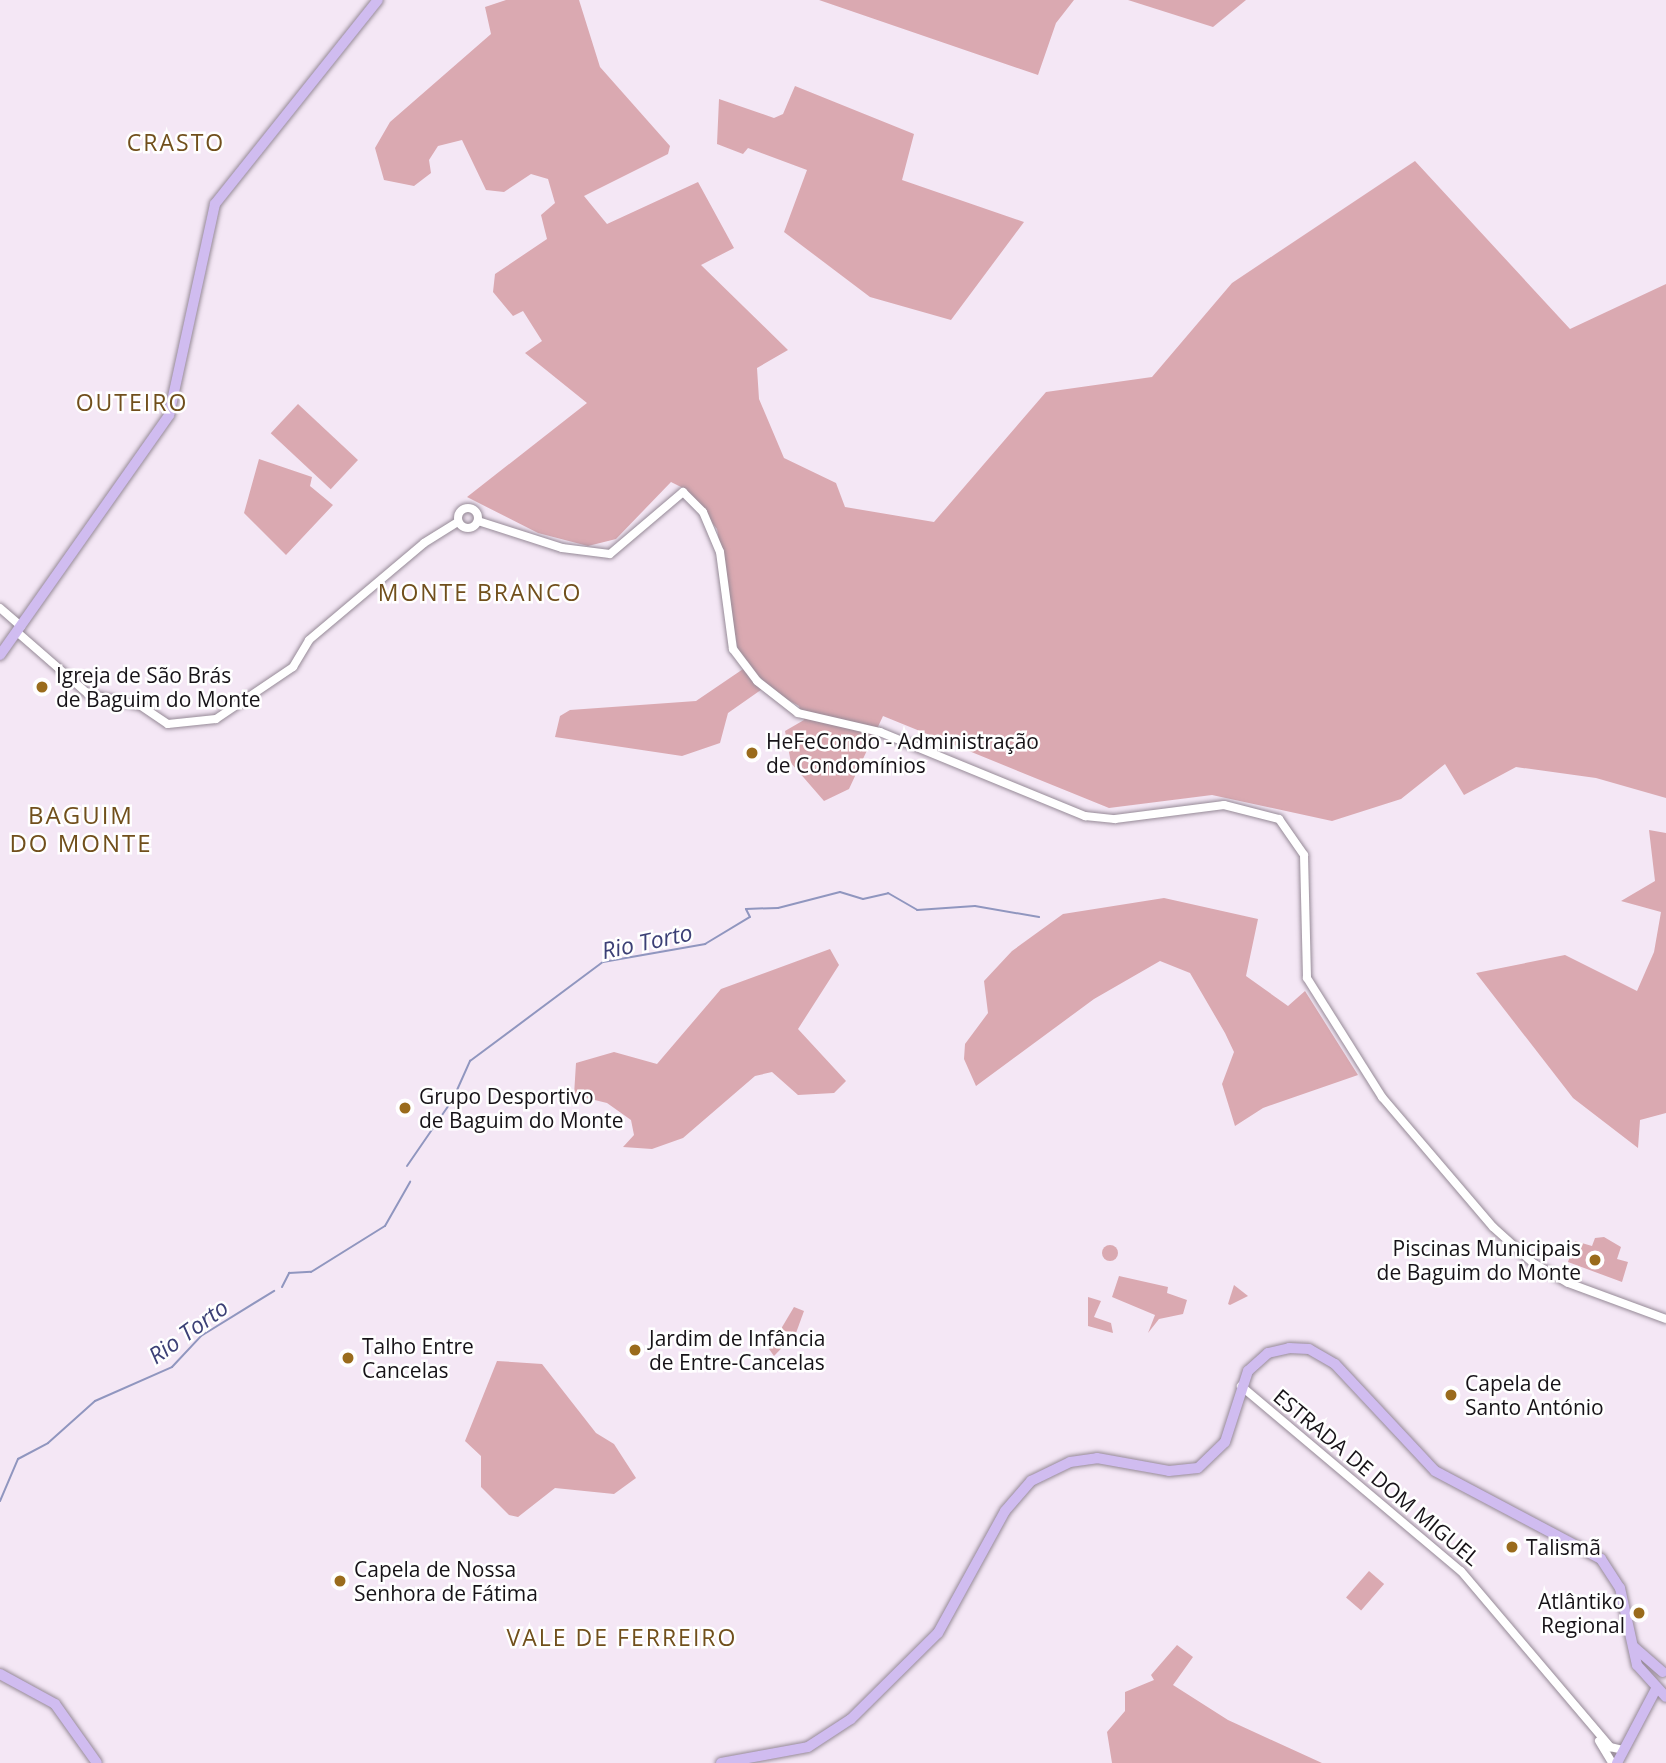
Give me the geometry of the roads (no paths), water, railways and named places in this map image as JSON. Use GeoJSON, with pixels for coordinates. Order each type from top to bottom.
{"type":"FeatureCollection","features":[{"type":"Feature","properties":{"kind":"main road"},"geometry":{"type":"LineString","coordinates":[[0,655],[169,415],[215,204],[378,0]]}},
{"type":"Feature","properties":{"kind":"main road"},"geometry":{"type":"LineString","coordinates":[[721,1763],[808,1747],[850,1719],[938,1633],[1005,1511],[1031,1481],[1070,1462],[1097,1458],[1192,1471],[1225,1441],[1241,1386],[1268,1353],[1303,1348],[1328,1358],[1435,1471],[1601,1559],[1620,1588],[1637,1665],[1660,1692]]}},
{"type":"Feature","properties":{"kind":"main road"},"geometry":{"type":"LineString","coordinates":[[1624,1763],[1660,1692],[1664,1672],[1631,1644]]}},
{"type":"Feature","properties":{"kind":"main road"},"geometry":{"type":"LineString","coordinates":[[0,1674],[55,1704],[97,1763]]}},
{"type":"Feature","properties":{"kind":"main road","name":"ESTRADA DE DOM MIGUEL"},"geometry":{"type":"LineString","coordinates":[[1614,1763],[1660,1692]]}},
{"type":"Feature","properties":{"kind":"street"},"geometry":{"type":"LineString","coordinates":[[0,608],[88,694],[141,706],[168,724],[223,716],[299,657],[309,640],[424,543],[458,522],[467,508],[478,521],[562,548],[610,554],[677,492],[694,498],[720,552],[733,649],[758,681],[799,713],[880,732],[1085,816],[1115,819],[1224,805],[1268,813],[1287,827],[1304,855],[1307,978],[1382,1097],[1503,1237],[1557,1278],[1666,1319]]}},
{"type":"Feature","properties":{"kind":"street"},"geometry":{"type":"LineString","coordinates":[[458,522],[468,528],[478,521]]}},
{"type":"Feature","properties":{"kind":"street","name":"ESTRADA DE DOM MIGUEL"},"geometry":{"type":"LineString","coordinates":[[1241,1386],[1461,1570],[1595,1729],[1616,1752],[1623,1750]]}},
{"type":"Feature","properties":{"kind":"street","name":"ESTRADA DE DOM MIGUEL"},"geometry":{"type":"LineString","coordinates":[[1595,1729],[1614,1763]]}},
{"type":"Feature","properties":{"kind":"waterway","name":"Rio Torto"},"geometry":{"type":"LineString","coordinates":[[407,1166],[453,1099],[470,1061],[603,962],[705,944],[750,917],[746,909],[778,908],[840,892],[863,899],[888,893],[917,910],[975,906],[1039,917]]}},
{"type":"Feature","properties":{"kind":"waterway","name":"Rio Torto"},"geometry":{"type":"LineString","coordinates":[[282,1287],[289,1273],[311,1272],[385,1226],[410,1182]]}},
{"type":"Feature","properties":{"kind":"waterway","name":"Rio Torto"},"geometry":{"type":"LineString","coordinates":[[0,1501],[18,1459],[48,1443],[95,1401],[172,1367],[201,1336],[274,1291]]}},
{"type":"Feature","properties":{"kind":"place","name":"Igreja de São Brás de Baguim do Monte"},"geometry":{"type":"Point","coordinates":[42,687]}},
{"type":"Feature","properties":{"kind":"place","name":"HeFeCondo - Administração de Condomínios"},"geometry":{"type":"Point","coordinates":[752,753]}},
{"type":"Feature","properties":{"kind":"place","name":"Grupo Desportivo de Baguim do Monte"},"geometry":{"type":"Point","coordinates":[405,1108]}},
{"type":"Feature","properties":{"kind":"place","name":"Piscinas Municipais de Baguim do Monte"},"geometry":{"type":"Point","coordinates":[1595,1260]}},
{"type":"Feature","properties":{"kind":"place","name":"Jardim de Infância de Entre-Cancelas"},"geometry":{"type":"Point","coordinates":[635,1350]}},
{"type":"Feature","properties":{"kind":"place","name":"Talho Entre Cancelas"},"geometry":{"type":"Point","coordinates":[348,1358]}},
{"type":"Feature","properties":{"kind":"place","name":"Capela de Santo António"},"geometry":{"type":"Point","coordinates":[1451,1395]}},
{"type":"Feature","properties":{"kind":"place","name":"Talismã"},"geometry":{"type":"Point","coordinates":[1512,1547]}},
{"type":"Feature","properties":{"kind":"place","name":"Capela de Nossa Senhora de Fátima"},"geometry":{"type":"Point","coordinates":[340,1581]}},
{"type":"Feature","properties":{"kind":"place","name":"Atlântiko Regional"},"geometry":{"type":"Point","coordinates":[1639,1613]}},
{"type":"Feature","properties":{"kind":"district","name":"CRASTO"},"geometry":{"type":"Point","coordinates":[176,142]}},
{"type":"Feature","properties":{"kind":"district","name":"OUTEIRO"},"geometry":{"type":"Point","coordinates":[132,402]}},
{"type":"Feature","properties":{"kind":"district","name":"MONTE BRANCO"},"geometry":{"type":"Point","coordinates":[480,592]}},
{"type":"Feature","properties":{"kind":"district","name":"BAGUIM DO MONTE"},"geometry":{"type":"Point","coordinates":[81,829]}},
{"type":"Feature","properties":{"kind":"district","name":"VALE DE FERREIRO"},"geometry":{"type":"Point","coordinates":[622,1637]}}]}
